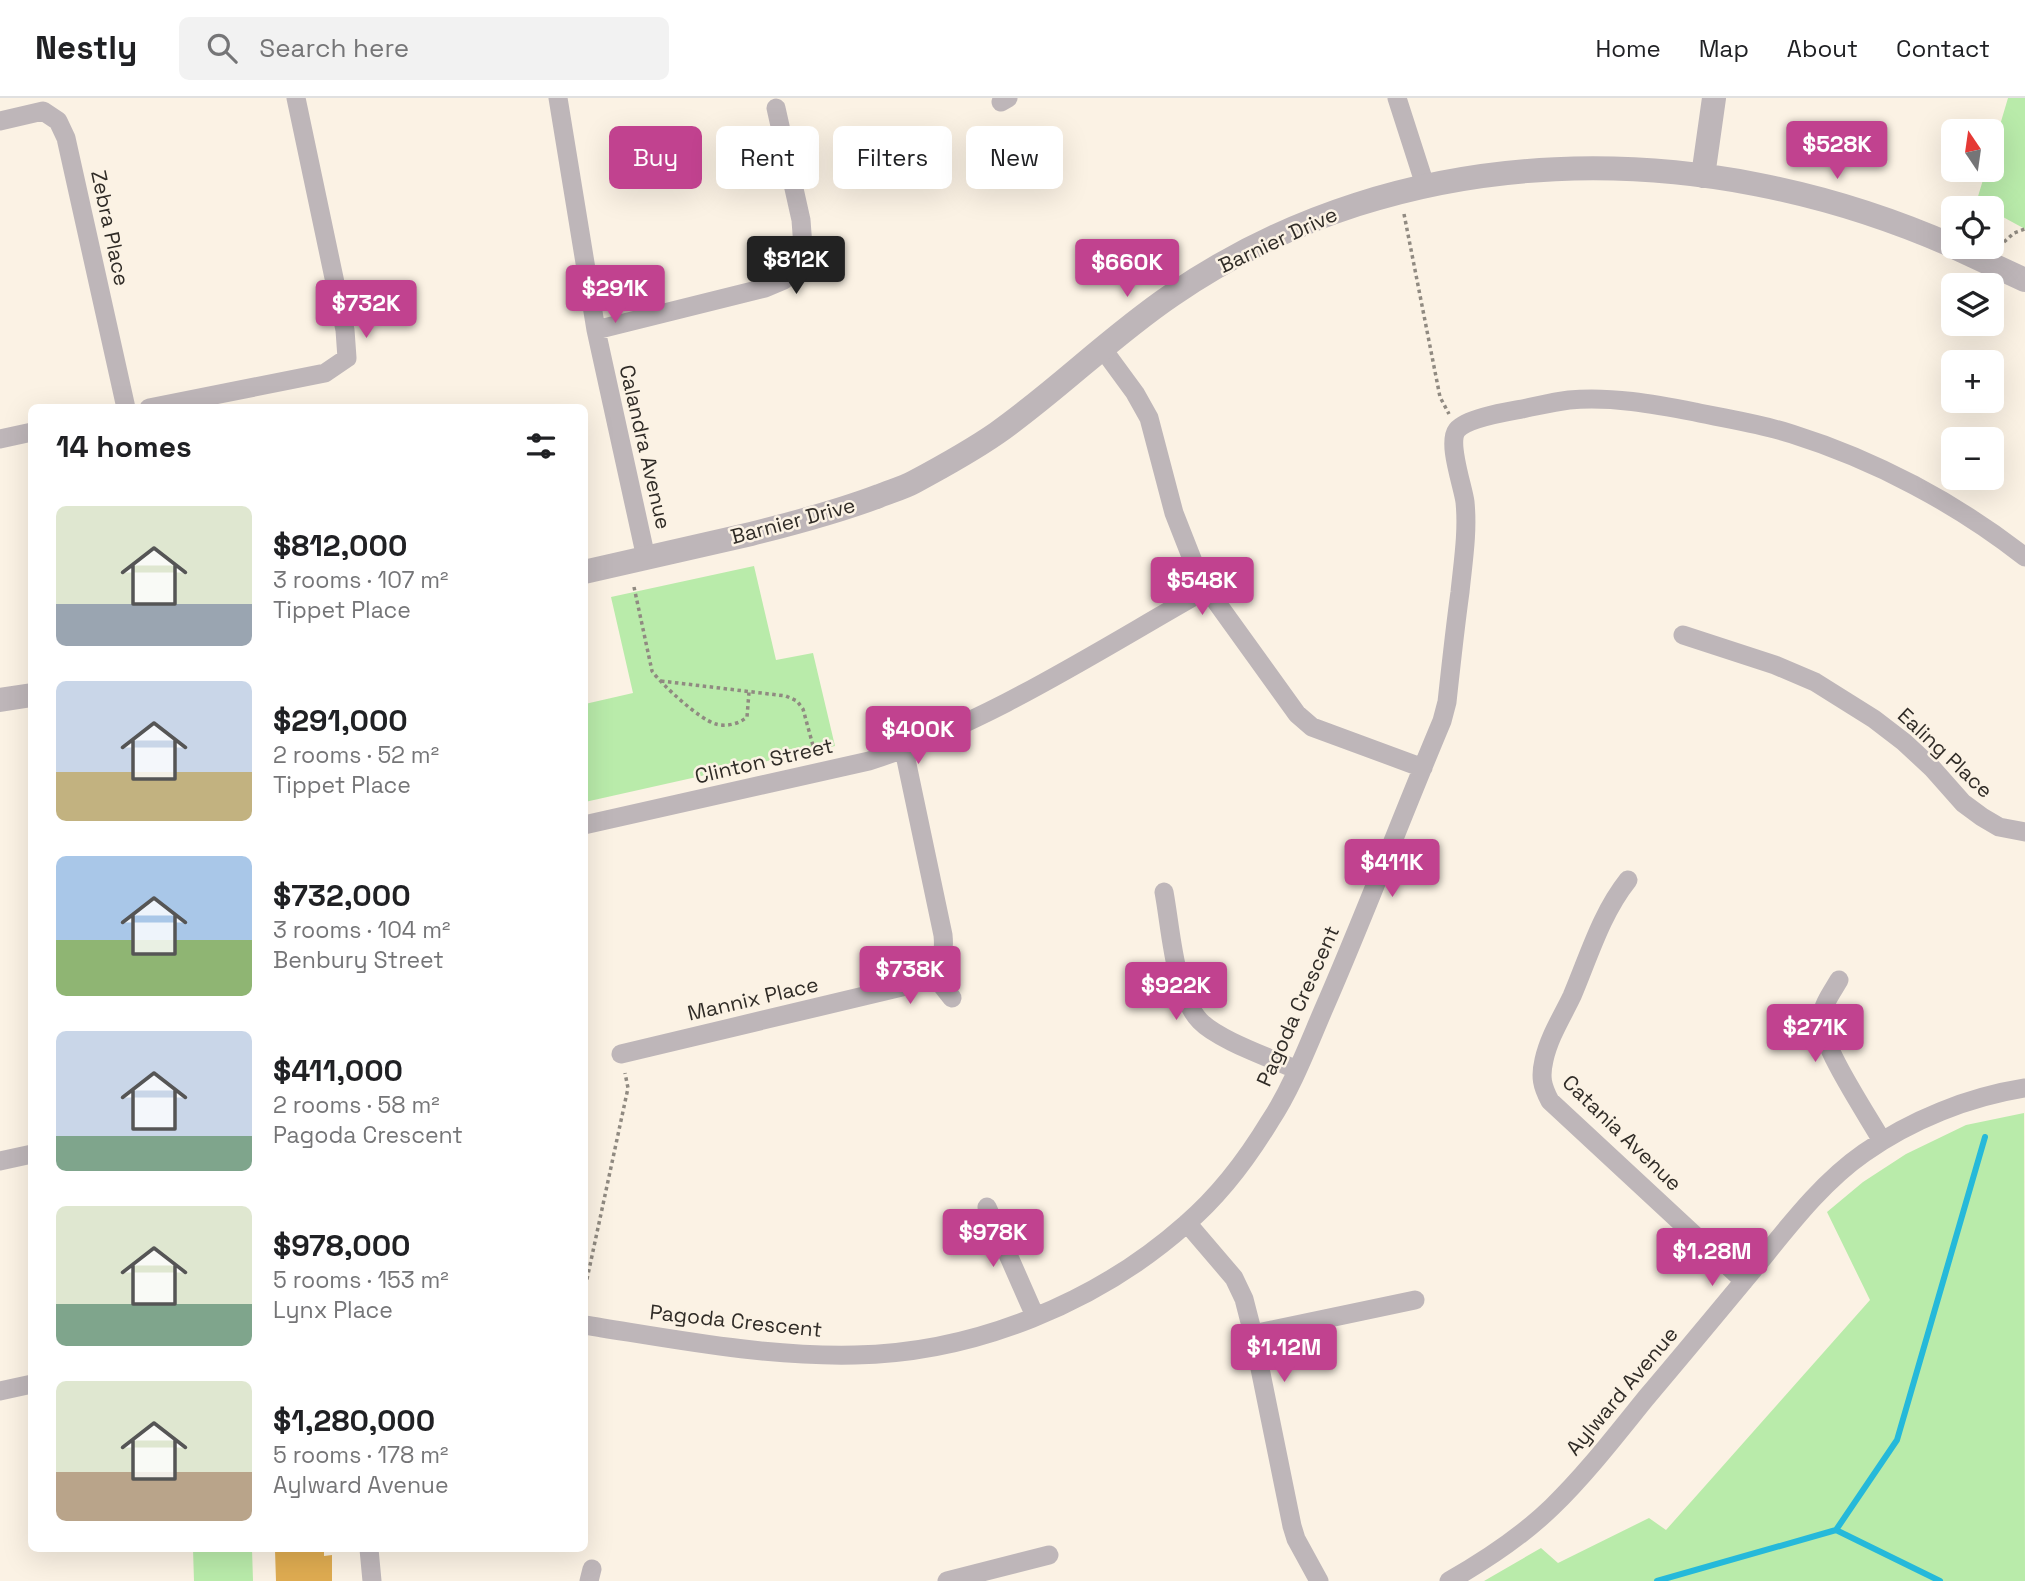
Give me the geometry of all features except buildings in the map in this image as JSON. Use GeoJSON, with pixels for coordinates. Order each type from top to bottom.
{"type":"FeatureCollection","features":[{"type":"Feature","properties":{"kind":"street"},"geometry":{"type":"LineString","coordinates":[[169,404],[325,373],[347,358],[345,330],[296,98]]}},
{"type":"Feature","properties":{"kind":"street","name":"Calandra Avenue"},"geometry":{"type":"LineString","coordinates":[[558,98],[596,330],[646,558]]}},
{"type":"Feature","properties":{"kind":"street"},"geometry":{"type":"LineString","coordinates":[[1397,98],[1425,185]]}},
{"type":"Feature","properties":{"kind":"street"},"geometry":{"type":"LineString","coordinates":[[1703,176],[1714,98]]}},
{"type":"Feature","properties":{"kind":"street"},"geometry":{"type":"LineString","coordinates":[[596,330],[765,288],[784,280],[803,247],[800,219],[776,108]]}},
{"type":"Feature","properties":{"kind":"street","name":"Zebra Place"},"geometry":{"type":"LineString","coordinates":[[0,121],[43,111],[58,121],[66,138],[125,404]]}},
{"type":"Feature","properties":{"kind":"street","name":"Barnier Drive"},"geometry":{"type":"LineString","coordinates":[[588,571],[823,516],[909,485],[998,432],[1133,322],[1173,293],[1247,250],[1313,220],[1400,191],[1504,172],[1563,168],[1644,170],[1703,176],[1774,189],[1904,226],[1941,241]]}},
{"type":"Feature","properties":{"kind":"street","name":"Barnier Drive"},"geometry":{"type":"LineString","coordinates":[[1981,259],[2025,280]]}},
{"type":"Feature","properties":{"kind":"street"},"geometry":{"type":"LineString","coordinates":[[1102,348],[1135,393],[1149,418],[1174,513],[1194,564],[1207,589],[1274,684],[1312,727],[1423,768]]}},
{"type":"Feature","properties":{"kind":"street"},"geometry":{"type":"LineString","coordinates":[[1457,430],[1472,421],[1569,400],[1658,405],[1752,424],[1790,433],[1836,449],[1913,486],[1976,522],[2025,557]]}},
{"type":"Feature","properties":{"kind":"street","name":"Pagoda Crescent"},"geometry":{"type":"LineString","coordinates":[[588,1326],[755,1350],[858,1355],[894,1353],[984,1334],[1069,1302],[1155,1249],[1187,1223],[1238,1168],[1272,1119],[1297,1070],[1348,954],[1442,721],[1447,702],[1466,519],[1465,499],[1454,450],[1457,430]]}},
{"type":"Feature","properties":{"kind":"street"},"geometry":{"type":"LineString","coordinates":[[0,439],[28,433]]}},
{"type":"Feature","properties":{"kind":"street","name":"Clinton Street"},"geometry":{"type":"LineString","coordinates":[[588,824],[869,761],[904,750],[971,721],[1017,697],[1207,589]]}},
{"type":"Feature","properties":{"kind":"street","name":"Ealing Place"},"geometry":{"type":"LineString","coordinates":[[1683,635],[1775,665],[1823,687],[1874,719],[1904,742],[1963,803],[1982,817],[1999,827],[2025,832]]}},
{"type":"Feature","properties":{"kind":"street"},"geometry":{"type":"LineString","coordinates":[[0,700],[28,696]]}},
{"type":"Feature","properties":{"kind":"street"},"geometry":{"type":"LineString","coordinates":[[904,750],[943,935],[943,957],[933,974],[952,998]]}},
{"type":"Feature","properties":{"kind":"street","name":"Catania Avenue"},"geometry":{"type":"LineString","coordinates":[[1628,880],[1613,898],[1571,998],[1553,1033],[1544,1059],[1542,1087],[1550,1101],[1744,1281]]}},
{"type":"Feature","properties":{"kind":"street"},"geometry":{"type":"LineString","coordinates":[[1164,892],[1180,984],[1190,1007],[1201,1022],[1218,1034],[1297,1070]]}},
{"type":"Feature","properties":{"kind":"street","name":"Mannix Place"},"geometry":{"type":"LineString","coordinates":[[621,1054],[906,986],[933,974]]}},
{"type":"Feature","properties":{"kind":"street"},"geometry":{"type":"LineString","coordinates":[[1839,980],[1825,1005],[1821,1020],[1825,1037],[1882,1142]]}},
{"type":"Feature","properties":{"kind":"street","name":"Aylward Avenue"},"geometry":{"type":"LineString","coordinates":[[1449,1581],[1498,1550],[1553,1506],[1818,1194],[1862,1155],[1914,1124],[1941,1112],[2025,1088]]}},
{"type":"Feature","properties":{"kind":"street"},"geometry":{"type":"LineString","coordinates":[[0,1161],[28,1155]]}},
{"type":"Feature","properties":{"kind":"street"},"geometry":{"type":"LineString","coordinates":[[987,1207],[1035,1316]]}},
{"type":"Feature","properties":{"kind":"street"},"geometry":{"type":"LineString","coordinates":[[1187,1223],[1234,1278],[1244,1299],[1292,1526],[1296,1539],[1319,1581]]}},
{"type":"Feature","properties":{"kind":"street"},"geometry":{"type":"LineString","coordinates":[[1253,1334],[1415,1300]]}},
{"type":"Feature","properties":{"kind":"street"},"geometry":{"type":"LineString","coordinates":[[0,1391],[28,1385]]}},
{"type":"Feature","properties":{"kind":"street"},"geometry":{"type":"LineString","coordinates":[[369,1552],[372,1581]]}},
{"type":"Feature","properties":{"kind":"street"},"geometry":{"type":"LineString","coordinates":[[947,1581],[1049,1555]]}},
{"type":"Feature","properties":{"kind":"path"},"geometry":{"type":"LineString","coordinates":[[1400,191],[1440,397],[1457,430]]}},
{"type":"Feature","properties":{"kind":"path"},"geometry":{"type":"LineString","coordinates":[[2004,242],[2014,233],[2025,229]]}},
{"type":"Feature","properties":{"kind":"path"},"geometry":{"type":"LineString","coordinates":[[634,587],[652,671],[659,681],[705,719],[717,725],[742,722],[747,717],[748,692]]}},
{"type":"Feature","properties":{"kind":"path"},"geometry":{"type":"LineString","coordinates":[[659,681],[786,696],[797,701],[803,709],[815,753]]}},
{"type":"Feature","properties":{"kind":"path"},"geometry":{"type":"LineString","coordinates":[[588,1274],[628,1088],[621,1054]]}},
{"type":"Feature","properties":{"kind":"green space"},"geometry":{"type":"Polygon","coordinates":[[[2008,98],[2025,98],[2025,229],[2004,218],[2004,196],[1978,196],[1982,182],[2004,182],[2004,119],[2002,119],[2008,98]]]}},
{"type":"Feature","properties":{"kind":"green space"},"geometry":{"type":"Polygon","coordinates":[[[754,566],[776,660],[813,653],[835,746],[588,801],[588,703],[633,693],[611,597],[754,566]]]}},
{"type":"Feature","properties":{"kind":"green space"},"geometry":{"type":"Polygon","coordinates":[[[2024,1113],[2025,1581],[1484,1581],[1541,1548],[1558,1563],[1649,1518],[1666,1530],[1870,1300],[1827,1212],[1863,1182],[1906,1154],[1966,1125],[2024,1113]]]}},
{"type":"Feature","properties":{"kind":"green space"},"geometry":{"type":"Polygon","coordinates":[[[193,1552],[252,1552],[253,1581],[194,1581],[193,1552]]]}},
{"type":"Feature","properties":{"kind":"waterway"},"geometry":{"type":"LineString","coordinates":[[1657,1581],[1836,1530],[1897,1440],[1985,1137]]}},
{"type":"Feature","properties":{"kind":"waterway"},"geometry":{"type":"LineString","coordinates":[[1836,1530],[1940,1581]]}}]}
